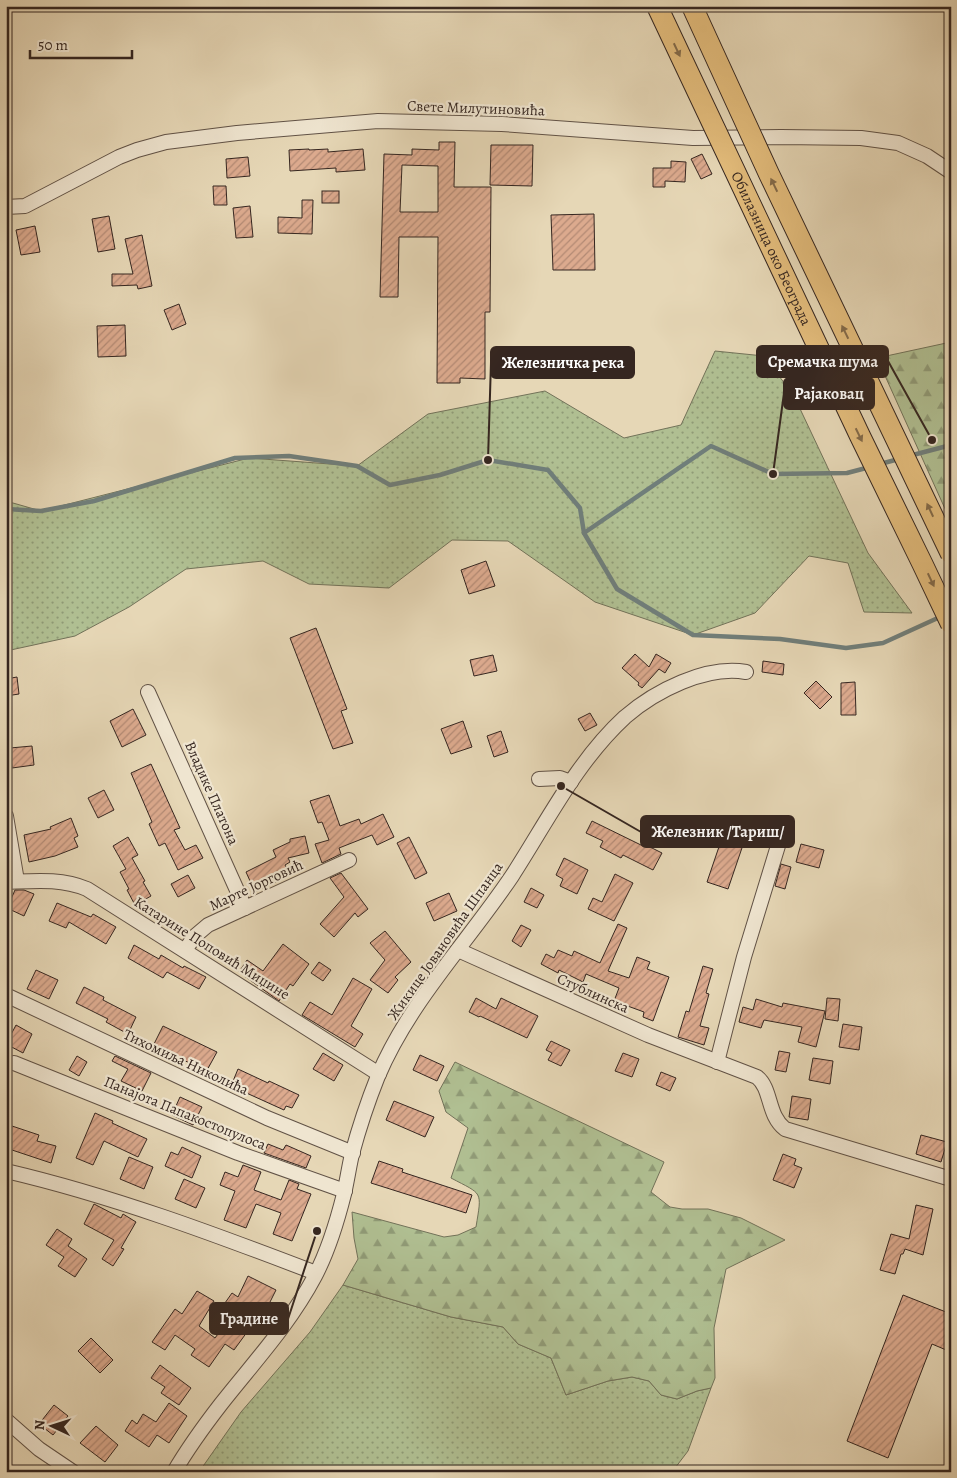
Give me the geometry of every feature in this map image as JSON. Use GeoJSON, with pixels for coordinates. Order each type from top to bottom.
{"type":"FeatureCollection","features":[{"type":"Feature","properties":{"kind":"highway","name":"Обилазница око Београда"},"geometry":{"type":"LineString","coordinates":[[657,6],[951,624]]}},
{"type":"Feature","properties":{"kind":"highway","name":"Обилазница око Београда"},"geometry":{"type":"LineString","coordinates":[[692,6],[769,174],[951,554]]}},
{"type":"Feature","properties":{"kind":"street","name":"Свете Милутиновића"},"geometry":{"type":"LineString","coordinates":[[6,207],[26,206],[119,158],[137,150],[166,142],[237,133],[378,121],[502,124],[602,130],[685,138],[861,138],[888,141],[909,147],[951,172]]}},
{"type":"Feature","properties":{"kind":"street","name":"Жикице Јовановића Шпанца"},"geometry":{"type":"LineString","coordinates":[[174,1472],[193,1441],[284,1328],[302,1300],[316,1273],[331,1236],[345,1191],[353,1153],[379,1074],[403,1028],[435,978],[458,950],[511,877],[580,769],[610,732],[640,705],[673,686],[708,674],[725,670],[746,672]]}},
{"type":"Feature","properties":{"kind":"street","name":"Владике Платона"},"geometry":{"type":"LineString","coordinates":[[148,692],[245,908]]}},
{"type":"Feature","properties":{"kind":"street"},"geometry":{"type":"LineString","coordinates":[[539,779],[560,778],[571,782]]}},
{"type":"Feature","properties":{"kind":"street","name":"Катарине Поповић Миџине"},"geometry":{"type":"LineString","coordinates":[[6,816],[12,881],[57,881],[87,889],[379,1074]]}},
{"type":"Feature","properties":{"kind":"street"},"geometry":{"type":"LineString","coordinates":[[717,1062],[744,957],[781,836]]}},
{"type":"Feature","properties":{"kind":"street","name":"Марте Јорговић"},"geometry":{"type":"LineString","coordinates":[[185,950],[208,925],[349,860]]}},
{"type":"Feature","properties":{"kind":"street","name":"Стублинска"},"geometry":{"type":"LineString","coordinates":[[458,950],[648,1035],[760,1079],[775,1119],[785,1129],[951,1179]]}},
{"type":"Feature","properties":{"kind":"street","name":"Тихомиља Николића"},"geometry":{"type":"LineString","coordinates":[[8,996],[267,1118],[353,1153]]}},
{"type":"Feature","properties":{"kind":"street","name":"Панајота Папакостопулоса"},"geometry":{"type":"LineString","coordinates":[[14,1062],[238,1153],[345,1191]]}},
{"type":"Feature","properties":{"kind":"street"},"geometry":{"type":"LineString","coordinates":[[6,1171],[105,1197],[203,1229],[316,1273]]}},
{"type":"Feature","properties":{"kind":"street"},"geometry":{"type":"LineString","coordinates":[[6,1420],[39,1449],[72,1472]]}},
{"type":"Feature","properties":{"kind":"green space"},"geometry":{"type":"Polygon","coordinates":[[[951,342],[951,522],[877,358],[951,342]]]}},
{"type":"Feature","properties":{"kind":"green space"},"geometry":{"type":"Polygon","coordinates":[[[715,351],[764,356],[794,396],[868,553],[912,613],[864,612],[848,563],[809,556],[755,613],[693,635],[595,602],[508,541],[452,540],[389,588],[309,584],[263,561],[186,569],[129,607],[75,636],[6,651],[6,501],[41,511],[249,458],[357,466],[428,414],[545,391],[624,438],[681,425],[715,351]]]}},
{"type":"Feature","properties":{"kind":"green space"},"geometry":{"type":"Polygon","coordinates":[[[455,1062],[664,1162],[651,1192],[670,1207],[708,1209],[741,1218],[785,1240],[726,1269],[714,1328],[715,1378],[711,1388],[677,1399],[661,1395],[649,1381],[632,1377],[608,1381],[566,1395],[551,1358],[518,1344],[503,1327],[451,1317],[343,1285],[358,1259],[352,1212],[444,1237],[458,1235],[476,1227],[479,1206],[478,1195],[475,1191],[451,1178],[468,1128],[446,1112],[439,1091],[455,1062]]]}},
{"type":"Feature","properties":{"kind":"green space"},"geometry":{"type":"Polygon","coordinates":[[[343,1285],[451,1317],[503,1327],[518,1344],[551,1358],[566,1395],[608,1381],[632,1377],[649,1381],[661,1395],[677,1399],[711,1388],[688,1451],[672,1472],[199,1472],[241,1412],[310,1332],[343,1285]]]}},
{"type":"Feature","properties":{"kind":"building"},"geometry":{"type":"Polygon","coordinates":[[[439,142],[455,142],[454,187],[491,187],[490,312],[485,312],[485,379],[460,378],[460,383],[437,383],[438,237],[399,237],[398,297],[380,297],[384,154],[412,155],[412,149],[439,150],[439,142]],[[402,165],[400,212],[438,212],[438,166],[402,165]]]}},
{"type":"Feature","properties":{"kind":"building"},"geometry":{"type":"Polygon","coordinates":[[[491,145],[533,145],[532,186],[490,185],[491,145]]]}},
{"type":"Feature","properties":{"kind":"building"},"geometry":{"type":"Polygon","coordinates":[[[328,149],[328,152],[363,149],[365,170],[336,172],[336,168],[290,171],[289,150],[328,149]]]}},
{"type":"Feature","properties":{"kind":"building"},"geometry":{"type":"Polygon","coordinates":[[[702,154],[712,174],[701,179],[691,159],[702,154]]]}},
{"type":"Feature","properties":{"kind":"building"},"geometry":{"type":"Polygon","coordinates":[[[248,157],[250,176],[227,178],[226,159],[248,157]]]}},
{"type":"Feature","properties":{"kind":"building"},"geometry":{"type":"Polygon","coordinates":[[[671,161],[686,162],[685,182],[665,181],[665,187],[653,187],[653,168],[671,168],[671,161]]]}},
{"type":"Feature","properties":{"kind":"building"},"geometry":{"type":"Polygon","coordinates":[[[213,186],[226,186],[227,205],[214,205],[213,186]]]}},
{"type":"Feature","properties":{"kind":"building"},"geometry":{"type":"Polygon","coordinates":[[[322,191],[339,191],[339,203],[322,203],[322,191]]]}},
{"type":"Feature","properties":{"kind":"building"},"geometry":{"type":"Polygon","coordinates":[[[302,200],[313,200],[312,234],[278,233],[278,217],[302,218],[302,200]]]}},
{"type":"Feature","properties":{"kind":"building"},"geometry":{"type":"Polygon","coordinates":[[[250,206],[253,237],[236,238],[233,208],[250,206]]]}},
{"type":"Feature","properties":{"kind":"building"},"geometry":{"type":"Polygon","coordinates":[[[594,214],[595,270],[553,270],[551,215],[594,214]]]}},
{"type":"Feature","properties":{"kind":"building"},"geometry":{"type":"Polygon","coordinates":[[[109,216],[115,249],[98,252],[92,219],[109,216]]]}},
{"type":"Feature","properties":{"kind":"building"},"geometry":{"type":"Polygon","coordinates":[[[35,226],[40,252],[21,255],[16,230],[35,226]]]}},
{"type":"Feature","properties":{"kind":"building"},"geometry":{"type":"Polygon","coordinates":[[[142,235],[152,286],[138,289],[137,285],[112,286],[112,274],[133,274],[125,239],[142,235]]]}},
{"type":"Feature","properties":{"kind":"building"},"geometry":{"type":"Polygon","coordinates":[[[179,304],[186,324],[172,330],[164,310],[179,304]]]}},
{"type":"Feature","properties":{"kind":"building"},"geometry":{"type":"Polygon","coordinates":[[[125,325],[126,356],[98,357],[97,326],[125,325]]]}},
{"type":"Feature","properties":{"kind":"building"},"geometry":{"type":"Polygon","coordinates":[[[486,561],[495,586],[469,594],[461,570],[486,561]]]}},
{"type":"Feature","properties":{"kind":"building"},"geometry":{"type":"Polygon","coordinates":[[[316,628],[347,709],[341,711],[353,743],[333,749],[290,638],[316,628]]]}},
{"type":"Feature","properties":{"kind":"building"},"geometry":{"type":"Polygon","coordinates":[[[635,654],[649,667],[656,654],[671,663],[665,673],[659,669],[642,688],[622,668],[635,654]]]}},
{"type":"Feature","properties":{"kind":"building"},"geometry":{"type":"Polygon","coordinates":[[[493,655],[497,671],[474,676],[470,660],[493,655]]]}},
{"type":"Feature","properties":{"kind":"building"},"geometry":{"type":"Polygon","coordinates":[[[763,661],[784,664],[783,675],[762,672],[763,661]]]}},
{"type":"Feature","properties":{"kind":"building"},"geometry":{"type":"Polygon","coordinates":[[[17,677],[19,694],[6,696],[6,679],[17,677]]]}},
{"type":"Feature","properties":{"kind":"building"},"geometry":{"type":"Polygon","coordinates":[[[816,681],[832,697],[820,709],[804,693],[816,681]]]}},
{"type":"Feature","properties":{"kind":"building"},"geometry":{"type":"Polygon","coordinates":[[[855,682],[856,715],[841,715],[841,683],[855,682]]]}},
{"type":"Feature","properties":{"kind":"building"},"geometry":{"type":"Polygon","coordinates":[[[133,709],[146,735],[122,747],[110,721],[133,709]]]}},
{"type":"Feature","properties":{"kind":"building"},"geometry":{"type":"Polygon","coordinates":[[[590,713],[597,725],[585,731],[578,719],[590,713]]]}},
{"type":"Feature","properties":{"kind":"building"},"geometry":{"type":"Polygon","coordinates":[[[463,721],[472,747],[451,754],[441,729],[463,721]]]}},
{"type":"Feature","properties":{"kind":"building"},"geometry":{"type":"Polygon","coordinates":[[[501,731],[508,752],[494,757],[487,736],[501,731]]]}},
{"type":"Feature","properties":{"kind":"building"},"geometry":{"type":"Polygon","coordinates":[[[32,746],[34,765],[12,768],[10,748],[32,746]]]}},
{"type":"Feature","properties":{"kind":"building"},"geometry":{"type":"Polygon","coordinates":[[[151,764],[180,828],[174,830],[185,850],[196,845],[203,858],[178,870],[165,843],[159,846],[149,824],[152,822],[131,773],[151,764]]]}},
{"type":"Feature","properties":{"kind":"building"},"geometry":{"type":"Polygon","coordinates":[[[104,790],[114,810],[98,818],[88,798],[104,790]]]}},
{"type":"Feature","properties":{"kind":"building"},"geometry":{"type":"Polygon","coordinates":[[[329,795],[340,826],[359,819],[361,824],[383,814],[394,837],[377,845],[372,835],[339,848],[341,854],[322,863],[315,844],[329,840],[322,822],[318,823],[310,801],[329,795]]]}},
{"type":"Feature","properties":{"kind":"building"},"geometry":{"type":"Polygon","coordinates":[[[71,818],[78,836],[74,838],[78,847],[55,856],[29,862],[24,835],[51,829],[50,827],[71,818]]]}},
{"type":"Feature","properties":{"kind":"building"},"geometry":{"type":"Polygon","coordinates":[[[592,821],[643,846],[644,844],[662,853],[653,870],[623,855],[621,858],[600,847],[603,841],[586,833],[592,821]]]}},
{"type":"Feature","properties":{"kind":"building"},"geometry":{"type":"Polygon","coordinates":[[[724,832],[745,839],[728,889],[707,882],[724,832]]]}},
{"type":"Feature","properties":{"kind":"building"},"geometry":{"type":"Polygon","coordinates":[[[305,836],[309,853],[288,858],[290,862],[285,865],[290,875],[255,892],[246,872],[276,857],[273,850],[290,842],[290,839],[305,836]]]}},
{"type":"Feature","properties":{"kind":"building"},"geometry":{"type":"Polygon","coordinates":[[[128,837],[138,855],[132,858],[151,896],[135,905],[120,872],[126,869],[113,846],[128,837]]]}},
{"type":"Feature","properties":{"kind":"building"},"geometry":{"type":"Polygon","coordinates":[[[409,837],[427,873],[415,879],[397,843],[409,837]]]}},
{"type":"Feature","properties":{"kind":"building"},"geometry":{"type":"Polygon","coordinates":[[[801,844],[824,850],[819,868],[796,862],[801,844]]]}},
{"type":"Feature","properties":{"kind":"building"},"geometry":{"type":"Polygon","coordinates":[[[564,858],[588,870],[577,894],[560,886],[563,879],[556,875],[564,858]]]}},
{"type":"Feature","properties":{"kind":"building"},"geometry":{"type":"Polygon","coordinates":[[[781,864],[791,867],[785,889],[775,886],[781,864]]]}},
{"type":"Feature","properties":{"kind":"building"},"geometry":{"type":"Polygon","coordinates":[[[341,873],[368,909],[358,917],[355,913],[334,937],[320,924],[344,897],[330,878],[341,873]]]}},
{"type":"Feature","properties":{"kind":"building"},"geometry":{"type":"Polygon","coordinates":[[[615,874],[633,883],[614,921],[588,909],[593,898],[602,902],[615,874]]]}},
{"type":"Feature","properties":{"kind":"building"},"geometry":{"type":"Polygon","coordinates":[[[188,875],[195,888],[178,897],[171,884],[188,875]]]}},
{"type":"Feature","properties":{"kind":"building"},"geometry":{"type":"Polygon","coordinates":[[[531,888],[544,895],[537,908],[524,902],[531,888]]]}},
{"type":"Feature","properties":{"kind":"building"},"geometry":{"type":"Polygon","coordinates":[[[15,890],[24,890],[34,894],[24,916],[7,908],[15,890]]]}},
{"type":"Feature","properties":{"kind":"building"},"geometry":{"type":"Polygon","coordinates":[[[449,893],[457,911],[434,921],[426,903],[449,893]]]}},
{"type":"Feature","properties":{"kind":"building"},"geometry":{"type":"Polygon","coordinates":[[[57,903],[91,917],[93,914],[116,927],[106,944],[69,922],[66,928],[49,921],[57,903]]]}},
{"type":"Feature","properties":{"kind":"building"},"geometry":{"type":"Polygon","coordinates":[[[618,924],[627,928],[608,971],[629,978],[637,957],[650,962],[647,969],[669,977],[653,1021],[643,1017],[644,1012],[614,1001],[619,988],[586,974],[583,982],[559,970],[558,973],[541,964],[546,954],[554,958],[558,950],[572,956],[574,951],[600,963],[618,924]]]}},
{"type":"Feature","properties":{"kind":"building"},"geometry":{"type":"Polygon","coordinates":[[[521,925],[531,930],[521,947],[512,941],[521,925]]]}},
{"type":"Feature","properties":{"kind":"building"},"geometry":{"type":"Polygon","coordinates":[[[385,931],[411,962],[395,977],[398,980],[388,993],[370,980],[385,960],[370,943],[385,931]]]}},
{"type":"Feature","properties":{"kind":"building"},"geometry":{"type":"Polygon","coordinates":[[[283,944],[309,964],[293,986],[290,984],[279,1001],[239,972],[247,960],[263,971],[283,944]]]}},
{"type":"Feature","properties":{"kind":"building"},"geometry":{"type":"Polygon","coordinates":[[[134,945],[159,959],[161,955],[183,968],[184,966],[206,977],[199,989],[167,972],[163,978],[128,958],[134,945]]]}},
{"type":"Feature","properties":{"kind":"building"},"geometry":{"type":"Polygon","coordinates":[[[319,962],[331,970],[323,981],[311,973],[319,962]]]}},
{"type":"Feature","properties":{"kind":"building"},"geometry":{"type":"Polygon","coordinates":[[[703,966],[713,969],[706,993],[709,994],[700,1026],[709,1028],[704,1045],[678,1037],[686,1011],[689,1012],[703,966]]]}},
{"type":"Feature","properties":{"kind":"building"},"geometry":{"type":"Polygon","coordinates":[[[36,970],[58,980],[49,999],[27,989],[36,970]]]}},
{"type":"Feature","properties":{"kind":"building"},"geometry":{"type":"Polygon","coordinates":[[[353,978],[372,989],[351,1026],[363,1034],[355,1047],[302,1015],[310,1002],[332,1015],[353,978]]]}},
{"type":"Feature","properties":{"kind":"building"},"geometry":{"type":"Polygon","coordinates":[[[84,987],[104,997],[103,1000],[136,1017],[128,1034],[106,1022],[108,1019],[76,1003],[84,987]]]}},
{"type":"Feature","properties":{"kind":"building"},"geometry":{"type":"Polygon","coordinates":[[[476,998],[496,1009],[501,998],[538,1016],[527,1038],[469,1012],[476,998]]]}},
{"type":"Feature","properties":{"kind":"building"},"geometry":{"type":"Polygon","coordinates":[[[827,998],[840,999],[838,1021],[825,1019],[827,998]]]}},
{"type":"Feature","properties":{"kind":"building"},"geometry":{"type":"Polygon","coordinates":[[[756,999],[782,1007],[783,1003],[825,1011],[816,1047],[798,1042],[802,1027],[764,1020],[761,1028],[739,1022],[743,1007],[753,1010],[756,999]]]}},
{"type":"Feature","properties":{"kind":"building"},"geometry":{"type":"Polygon","coordinates":[[[843,1024],[862,1027],[859,1050],[839,1047],[843,1024]]]}},
{"type":"Feature","properties":{"kind":"building"},"geometry":{"type":"Polygon","coordinates":[[[16,1025],[32,1034],[23,1053],[6,1044],[16,1025]]]}},
{"type":"Feature","properties":{"kind":"building"},"geometry":{"type":"Polygon","coordinates":[[[163,1026],[217,1052],[206,1072],[154,1044],[163,1026]]]}},
{"type":"Feature","properties":{"kind":"building"},"geometry":{"type":"Polygon","coordinates":[[[551,1041],[570,1050],[561,1066],[548,1060],[552,1053],[546,1050],[551,1041]]]}},
{"type":"Feature","properties":{"kind":"building"},"geometry":{"type":"Polygon","coordinates":[[[779,1051],[790,1053],[786,1072],[775,1070],[779,1051]]]}},
{"type":"Feature","properties":{"kind":"building"},"geometry":{"type":"Polygon","coordinates":[[[323,1053],[343,1065],[334,1081],[313,1069],[323,1053]]]}},
{"type":"Feature","properties":{"kind":"building"},"geometry":{"type":"Polygon","coordinates":[[[623,1053],[639,1059],[632,1077],[615,1071],[623,1053]]]}},
{"type":"Feature","properties":{"kind":"building"},"geometry":{"type":"Polygon","coordinates":[[[420,1055],[444,1066],[437,1081],[413,1070],[420,1055]]]}},
{"type":"Feature","properties":{"kind":"building"},"geometry":{"type":"Polygon","coordinates":[[[77,1056],[87,1062],[79,1076],[69,1070],[77,1056]]]}},
{"type":"Feature","properties":{"kind":"building"},"geometry":{"type":"Polygon","coordinates":[[[115,1056],[151,1073],[142,1091],[121,1081],[128,1069],[112,1061],[115,1056]]]}},
{"type":"Feature","properties":{"kind":"building"},"geometry":{"type":"Polygon","coordinates":[[[813,1058],[833,1061],[830,1084],[809,1080],[813,1058]]]}},
{"type":"Feature","properties":{"kind":"building"},"geometry":{"type":"Polygon","coordinates":[[[238,1069],[299,1095],[292,1108],[286,1106],[284,1110],[231,1086],[238,1069]]]}},
{"type":"Feature","properties":{"kind":"building"},"geometry":{"type":"Polygon","coordinates":[[[661,1072],[676,1078],[670,1091],[656,1085],[661,1072]]]}},
{"type":"Feature","properties":{"kind":"building"},"geometry":{"type":"Polygon","coordinates":[[[792,1096],[811,1099],[808,1120],[789,1117],[792,1096]]]}},
{"type":"Feature","properties":{"kind":"building"},"geometry":{"type":"Polygon","coordinates":[[[180,1097],[202,1107],[193,1125],[172,1115],[180,1097]]]}},
{"type":"Feature","properties":{"kind":"building"},"geometry":{"type":"Polygon","coordinates":[[[394,1101],[434,1117],[425,1137],[386,1120],[394,1101]]]}},
{"type":"Feature","properties":{"kind":"building"},"geometry":{"type":"Polygon","coordinates":[[[95,1113],[147,1139],[138,1157],[104,1141],[93,1165],[76,1158],[95,1113]]]}},
{"type":"Feature","properties":{"kind":"building"},"geometry":{"type":"Polygon","coordinates":[[[6,1124],[39,1135],[37,1141],[56,1146],[51,1163],[6,1148],[6,1124]]]}},
{"type":"Feature","properties":{"kind":"building"},"geometry":{"type":"Polygon","coordinates":[[[921,1135],[947,1142],[941,1162],[916,1154],[921,1135]]]}},
{"type":"Feature","properties":{"kind":"building"},"geometry":{"type":"Polygon","coordinates":[[[268,1144],[283,1150],[286,1145],[311,1156],[306,1168],[264,1153],[268,1144]]]}},
{"type":"Feature","properties":{"kind":"building"},"geometry":{"type":"Polygon","coordinates":[[[182,1147],[201,1156],[192,1178],[165,1166],[171,1152],[178,1155],[182,1147]]]}},
{"type":"Feature","properties":{"kind":"building"},"geometry":{"type":"Polygon","coordinates":[[[783,1154],[796,1159],[794,1165],[802,1168],[794,1188],[773,1180],[783,1154]]]}},
{"type":"Feature","properties":{"kind":"building"},"geometry":{"type":"Polygon","coordinates":[[[129,1157],[153,1167],[144,1189],[120,1179],[129,1157]]]}},
{"type":"Feature","properties":{"kind":"building"},"geometry":{"type":"Polygon","coordinates":[[[379,1161],[403,1169],[402,1172],[472,1195],[466,1213],[371,1183],[379,1161]]]}},
{"type":"Feature","properties":{"kind":"building"},"geometry":{"type":"Polygon","coordinates":[[[243,1165],[261,1172],[254,1190],[281,1200],[289,1180],[299,1184],[297,1189],[311,1194],[292,1241],[273,1234],[281,1213],[256,1204],[246,1228],[224,1220],[235,1191],[220,1185],[225,1172],[238,1177],[243,1165]]]}},
{"type":"Feature","properties":{"kind":"building"},"geometry":{"type":"Polygon","coordinates":[[[184,1179],[205,1188],[196,1208],[175,1199],[184,1179]]]}},
{"type":"Feature","properties":{"kind":"building"},"geometry":{"type":"Polygon","coordinates":[[[94,1204],[121,1218],[123,1214],[136,1222],[121,1248],[124,1249],[113,1266],[102,1259],[114,1240],[84,1224],[94,1204]]]}},
{"type":"Feature","properties":{"kind":"building"},"geometry":{"type":"Polygon","coordinates":[[[916,1205],[933,1209],[923,1255],[905,1249],[903,1254],[901,1254],[895,1274],[880,1270],[891,1234],[909,1239],[916,1205]]]}},
{"type":"Feature","properties":{"kind":"building"},"geometry":{"type":"Polygon","coordinates":[[[57,1229],[72,1239],[68,1246],[87,1259],[75,1277],[58,1266],[64,1257],[46,1245],[57,1229]]]}},
{"type":"Feature","properties":{"kind":"building"},"geometry":{"type":"Polygon","coordinates":[[[248,1276],[276,1290],[260,1322],[252,1330],[250,1328],[234,1350],[225,1344],[209,1367],[191,1355],[195,1349],[175,1335],[165,1350],[152,1342],[175,1309],[182,1314],[197,1291],[214,1301],[199,1326],[215,1338],[230,1317],[220,1310],[232,1293],[238,1297],[248,1276]]]}},
{"type":"Feature","properties":{"kind":"building"},"geometry":{"type":"Polygon","coordinates":[[[903,1295],[951,1314],[951,1352],[932,1344],[888,1458],[847,1441],[903,1295]]]}},
{"type":"Feature","properties":{"kind":"building"},"geometry":{"type":"Polygon","coordinates":[[[91,1338],[113,1360],[100,1373],[78,1351],[91,1338]]]}},
{"type":"Feature","properties":{"kind":"building"},"geometry":{"type":"Polygon","coordinates":[[[160,1365],[191,1388],[179,1405],[161,1393],[165,1387],[151,1378],[160,1365]]]}},
{"type":"Feature","properties":{"kind":"building"},"geometry":{"type":"Polygon","coordinates":[[[169,1403],[187,1416],[169,1443],[157,1435],[149,1447],[125,1431],[132,1420],[137,1424],[143,1414],[156,1422],[169,1403]]]}},
{"type":"Feature","properties":{"kind":"building"},"geometry":{"type":"Polygon","coordinates":[[[54,1405],[68,1416],[53,1435],[39,1424],[54,1405]]]}},
{"type":"Feature","properties":{"kind":"building"},"geometry":{"type":"Polygon","coordinates":[[[96,1426],[118,1445],[105,1462],[80,1443],[96,1426]]]}},
{"type":"Feature","properties":{"kind":"waterway"},"geometry":{"type":"LineString","coordinates":[[909,456],[951,445]]}},
{"type":"Feature","properties":{"kind":"waterway"},"geometry":{"type":"LineString","coordinates":[[584,533],[711,446],[773,474],[847,473],[870,467]]}},
{"type":"Feature","properties":{"kind":"waterway"},"geometry":{"type":"LineString","coordinates":[[6,509],[41,511],[94,501],[235,458],[289,456],[357,466],[390,485],[440,475],[488,460],[548,470],[580,508],[584,533],[617,589],[693,635],[780,639],[846,648],[883,643],[940,617]]}},
{"type":"Feature","properties":{"kind":"waterway"},"geometry":{"type":"LineString","coordinates":[[880,464],[899,459]]}},
{"type":"Feature","properties":{"kind":"railway"},"geometry":{"type":"LineString","coordinates":[[6,39],[10,6]]}},
{"type":"Feature","properties":{"kind":"place","name":"Сремачка шума"},"geometry":{"type":"Point","coordinates":[932,440]}},
{"type":"Feature","properties":{"kind":"place","name":"Железничка река"},"geometry":{"type":"Point","coordinates":[488,460]}},
{"type":"Feature","properties":{"kind":"place","name":"Рајаковац"},"geometry":{"type":"Point","coordinates":[773,474]}},
{"type":"Feature","properties":{"kind":"place","name":"Железник /Тариш/"},"geometry":{"type":"Point","coordinates":[561,786]}},
{"type":"Feature","properties":{"kind":"place","name":"Градине"},"geometry":{"type":"Point","coordinates":[317,1231]}}]}
